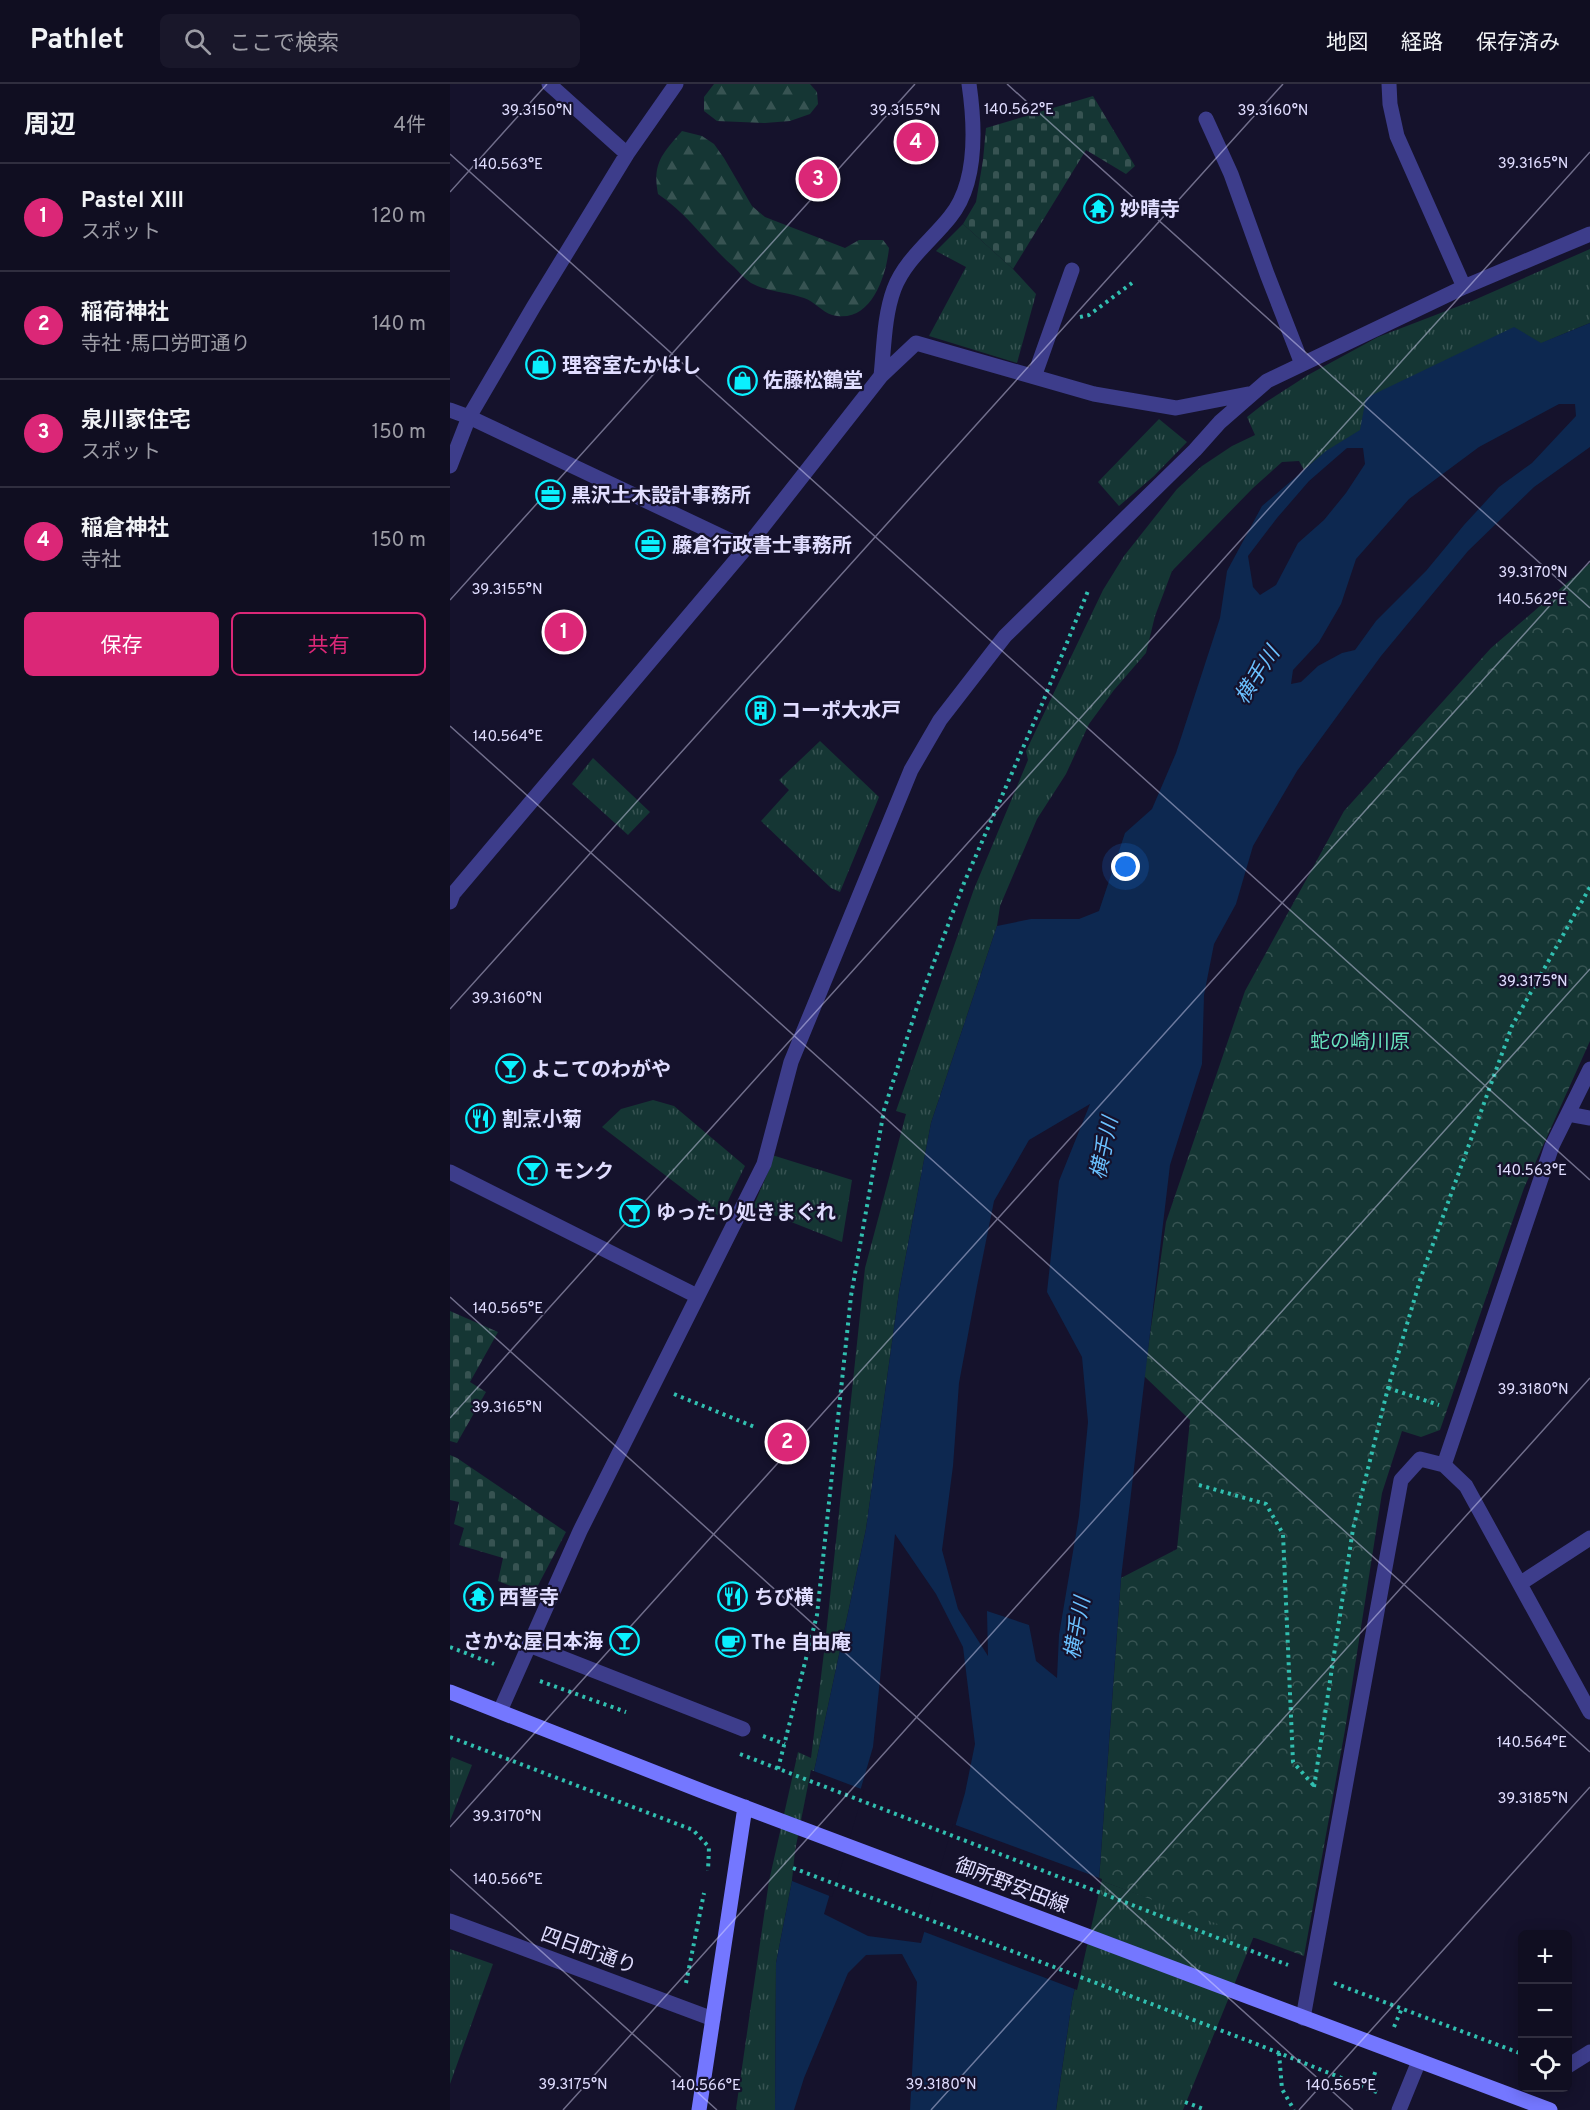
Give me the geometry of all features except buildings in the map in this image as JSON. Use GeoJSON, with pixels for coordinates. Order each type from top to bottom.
{"type":"FeatureCollection","features":[{"type":"Feature","properties":{"kind":"main road","name":"御所野安田線"},"geometry":{"type":"LineString","coordinates":[[450,1692],[745,1808],[1550,2110]]}},
{"type":"Feature","properties":{"kind":"main road"},"geometry":{"type":"LineString","coordinates":[[699,2110],[745,1808]]}},
{"type":"Feature","properties":{"kind":"street"},"geometry":{"type":"LineString","coordinates":[[549,84],[627,154]]}},
{"type":"Feature","properties":{"kind":"street"},"geometry":{"type":"LineString","coordinates":[[450,466],[469,417],[534,306],[627,154],[676,84]]}},
{"type":"Feature","properties":{"kind":"street"},"geometry":{"type":"LineString","coordinates":[[881,376],[887,322],[894,290],[909,262],[951,216],[962,200],[973,152],[969,84]]}},
{"type":"Feature","properties":{"kind":"street"},"geometry":{"type":"LineString","coordinates":[[1389,84],[1390,104],[1397,136],[1464,287]]}},
{"type":"Feature","properties":{"kind":"street"},"geometry":{"type":"LineString","coordinates":[[1206,119],[1231,174],[1302,364]]}},
{"type":"Feature","properties":{"kind":"street"},"geometry":{"type":"LineString","coordinates":[[500,1711],[580,1531],[764,1164],[791,1062],[911,770],[940,720],[1005,636],[1195,450],[1220,422],[1267,381],[1464,287],[1590,234]]}},
{"type":"Feature","properties":{"kind":"street"},"geometry":{"type":"LineString","coordinates":[[1034,377],[1072,270]]}},
{"type":"Feature","properties":{"kind":"street"},"geometry":{"type":"LineString","coordinates":[[450,902],[453,894],[746,548],[881,376],[916,343],[1094,394],[1176,408],[1251,394]]}},
{"type":"Feature","properties":{"kind":"street"},"geometry":{"type":"LineString","coordinates":[[450,410],[746,548]]}},
{"type":"Feature","properties":{"kind":"street"},"geometry":{"type":"LineString","coordinates":[[1444,1465],[1552,1146],[1590,1069]]}},
{"type":"Feature","properties":{"kind":"street"},"geometry":{"type":"LineString","coordinates":[[1568,1114],[1590,1118]]}},
{"type":"Feature","properties":{"kind":"street"},"geometry":{"type":"LineString","coordinates":[[450,1172],[697,1296]]}},
{"type":"Feature","properties":{"kind":"street"},"geometry":{"type":"LineString","coordinates":[[1303,2018],[1401,1480],[1420,1459],[1444,1465],[1466,1486],[1590,1712]]}},
{"type":"Feature","properties":{"kind":"street"},"geometry":{"type":"LineString","coordinates":[[1521,1583],[1590,1538]]}},
{"type":"Feature","properties":{"kind":"street"},"geometry":{"type":"LineString","coordinates":[[529,1645],[743,1729]]}},
{"type":"Feature","properties":{"kind":"street","name":"四日町通り"},"geometry":{"type":"LineString","coordinates":[[450,1921],[713,2019]]}},
{"type":"Feature","properties":{"kind":"street"},"geometry":{"type":"LineString","coordinates":[[1572,2063],[1590,2052]]}},
{"type":"Feature","properties":{"kind":"street"},"geometry":{"type":"LineString","coordinates":[[1401,2107],[1419,2061]]}},
{"type":"Feature","properties":{"kind":"path"},"geometry":{"type":"LineString","coordinates":[[1056,315],[1071,319],[1089,315],[1132,283]]}},
{"type":"Feature","properties":{"kind":"path"},"geometry":{"type":"LineString","coordinates":[[778,1769],[817,1615],[851,1296],[884,1110],[917,1007],[964,883],[1042,704],[1089,588]]}},
{"type":"Feature","properties":{"kind":"path"},"geometry":{"type":"LineString","coordinates":[[1314,1787],[1353,1529],[1389,1388],[1421,1277],[1512,1026],[1590,887]]}},
{"type":"Feature","properties":{"kind":"path"},"geometry":{"type":"LineString","coordinates":[[652,1385],[757,1428]]}},
{"type":"Feature","properties":{"kind":"path"},"geometry":{"type":"LineString","coordinates":[[1389,1388],[1462,1412]]}},
{"type":"Feature","properties":{"kind":"path"},"geometry":{"type":"LineString","coordinates":[[1199,1485],[1266,1504],[1283,1534],[1293,1762],[1314,1787],[1340,1810]]}},
{"type":"Feature","properties":{"kind":"path"},"geometry":{"type":"LineString","coordinates":[[450,1737],[693,1830],[710,1847],[708,1876]]}},
{"type":"Feature","properties":{"kind":"path"},"geometry":{"type":"LineString","coordinates":[[802,1778],[1518,2052]]}},
{"type":"Feature","properties":{"kind":"path"},"geometry":{"type":"LineString","coordinates":[[793,1868],[1249,2041],[1401,2107]]}},
{"type":"Feature","properties":{"kind":"path"},"geometry":{"type":"LineString","coordinates":[[682,2006],[706,1887]]}},
{"type":"Feature","properties":{"kind":"path"},"geometry":{"type":"LineString","coordinates":[[1279,2053],[1282,2089],[1294,2110]]}},
{"type":"Feature","properties":{"kind":"path"},"geometry":{"type":"LineString","coordinates":[[1185,2102],[1206,2110]]}},
{"type":"Feature","properties":{"kind":"green space"},"geometry":{"type":"Polygon","coordinates":[[[714,84],[810,84],[817,92],[818,104],[810,114],[790,121],[765,123],[717,121],[704,111],[704,97],[714,84]]]}},
{"type":"Feature","properties":{"kind":"green space"},"geometry":{"type":"Polygon","coordinates":[[[1093,96],[1135,166],[1126,174],[1086,150],[1013,269],[963,224],[976,202],[986,128],[1093,96]]]}},
{"type":"Feature","properties":{"kind":"green space"},"geometry":{"type":"Polygon","coordinates":[[[682,131],[702,136],[714,144],[752,206],[765,217],[845,248],[859,240],[883,240],[889,248],[884,273],[874,296],[866,306],[857,313],[845,316],[832,315],[808,299],[764,288],[751,283],[744,277],[679,211],[658,194],[658,166],[664,152],[682,131]]]}},
{"type":"Feature","properties":{"kind":"green space"},"geometry":{"type":"Polygon","coordinates":[[[963,224],[1013,269],[1036,294],[1017,363],[929,336],[966,267],[936,251],[963,224]]]}},
{"type":"Feature","properties":{"kind":"green space"},"geometry":{"type":"Polygon","coordinates":[[[1590,249],[1590,323],[1512,357],[1384,419],[1334,447],[1304,470],[1299,461],[1282,462],[1253,488],[1172,571],[1155,616],[1146,653],[1089,724],[1066,774],[1037,819],[1000,906],[997,926],[931,1123],[899,1292],[866,1529],[807,1804],[776,1963],[775,2110],[737,2110],[769,1881],[798,1752],[811,1758],[865,1268],[906,1114],[896,1111],[974,889],[1028,760],[1026,751],[1103,590],[1124,556],[1177,489],[1202,466],[1232,446],[1255,435],[1247,417],[1308,375],[1378,337],[1472,301],[1590,249]]]}},
{"type":"Feature","properties":{"kind":"green space"},"geometry":{"type":"Polygon","coordinates":[[[1159,419],[1187,442],[1154,476],[1119,506],[1098,482],[1159,419]]]}},
{"type":"Feature","properties":{"kind":"green space","name":"蛇の崎川原"},"geometry":{"type":"Polygon","coordinates":[[[1590,563],[1590,1041],[1524,1188],[1440,1430],[1421,1437],[1402,1431],[1382,1493],[1345,1730],[1304,1956],[1099,1880],[1121,1578],[1177,1549],[1190,1420],[1144,1376],[1166,1222],[1245,991],[1344,811],[1491,648],[1590,563]]]}},
{"type":"Feature","properties":{"kind":"green space"},"geometry":{"type":"Polygon","coordinates":[[[820,741],[879,797],[840,892],[831,888],[761,821],[789,790],[779,780],[820,741]]]}},
{"type":"Feature","properties":{"kind":"green space"},"geometry":{"type":"Polygon","coordinates":[[[593,758],[650,812],[628,835],[572,784],[593,758]]]}},
{"type":"Feature","properties":{"kind":"green space"},"geometry":{"type":"Polygon","coordinates":[[[653,1100],[674,1106],[745,1166],[720,1217],[602,1127],[621,1109],[653,1100]]]}},
{"type":"Feature","properties":{"kind":"green space"},"geometry":{"type":"Polygon","coordinates":[[[772,1155],[852,1180],[842,1242],[753,1207],[769,1170],[772,1155]]]}},
{"type":"Feature","properties":{"kind":"green space"},"geometry":{"type":"Polygon","coordinates":[[[450,1311],[498,1332],[470,1382],[486,1392],[457,1443],[450,1441],[450,1311]]]}},
{"type":"Feature","properties":{"kind":"green space"},"geometry":{"type":"Polygon","coordinates":[[[450,1455],[566,1532],[533,1595],[498,1581],[503,1558],[459,1545],[464,1528],[454,1524],[459,1502],[450,1500],[450,1455]]]}},
{"type":"Feature","properties":{"kind":"green space"},"geometry":{"type":"Polygon","coordinates":[[[452,1757],[472,1765],[450,1821],[450,1761],[452,1757]]]}},
{"type":"Feature","properties":{"kind":"green space"},"geometry":{"type":"Polygon","coordinates":[[[1099,1880],[1254,1936],[1183,2110],[1056,2110],[1072,2001],[1099,1880]]]}},
{"type":"Feature","properties":{"kind":"green space"},"geometry":{"type":"Polygon","coordinates":[[[450,1949],[493,1964],[450,2084],[450,1949]]]}},
{"type":"Feature","properties":{"kind":"water","name":"横手川"},"geometry":{"type":"Polygon","coordinates":[[[1590,323],[1590,447],[1534,487],[1468,551],[1381,656],[1297,771],[1253,846],[1236,904],[1214,944],[1204,995],[1202,1064],[1170,1165],[1121,1578],[1099,1880],[1072,2001],[1056,2110],[910,2110],[917,1982],[902,1954],[866,1955],[848,1973],[804,2078],[794,2110],[775,2110],[776,1963],[807,1804],[866,1529],[899,1292],[931,1123],[997,926],[1031,919],[1079,919],[1099,911],[1125,833],[1152,809],[1176,753],[1220,618],[1227,571],[1262,506],[1326,451],[1360,430],[1366,398],[1514,327],[1541,343],[1590,323]],[[1559,404],[1479,447],[1409,499],[1356,559],[1341,604],[1319,642],[1293,670],[1291,684],[1301,682],[1318,666],[1342,653],[1355,650],[1376,621],[1426,571],[1499,487],[1532,463],[1576,416],[1575,404],[1559,404]],[[1347,448],[1309,481],[1248,556],[1253,587],[1260,595],[1276,585],[1298,543],[1324,520],[1346,493],[1365,464],[1363,448],[1347,448]],[[1090,1104],[1029,1140],[994,1201],[959,1383],[953,1466],[942,1550],[958,1609],[988,1656],[987,1611],[1029,1625],[1036,1661],[1057,1678],[1059,1635],[1079,1516],[1088,1422],[1082,1357],[1047,1292],[1059,1181],[1090,1104]],[[895,1534],[873,1747],[824,1914],[868,1936],[921,1943],[965,1793],[975,1744],[963,1647],[936,1594],[895,1534]]]}},
{"type":"Feature","properties":{"kind":"pier"},"geometry":{"type":"Polygon","coordinates":[[[811,1770],[864,1790],[832,1897],[792,1881],[795,1851],[811,1770]]]}},
{"type":"Feature","properties":{"kind":"pier"},"geometry":{"type":"Polygon","coordinates":[[[953,1824],[1102,1879],[1077,1990],[922,1931],[953,1824]]]}},
{"type":"Feature","properties":{"kind":"place","name":"稲倉神社"},"geometry":{"type":"Point","coordinates":[916,142]}},
{"type":"Feature","properties":{"kind":"place","name":"泉川家住宅"},"geometry":{"type":"Point","coordinates":[818,179]}},
{"type":"Feature","properties":{"kind":"place","name":"妙晴寺"},"geometry":{"type":"Point","coordinates":[1099,209]}},
{"type":"Feature","properties":{"kind":"place","name":"理容室たかはし"},"geometry":{"type":"Point","coordinates":[541,365]}},
{"type":"Feature","properties":{"kind":"place","name":"佐藤松鶴堂"},"geometry":{"type":"Point","coordinates":[742,380]}},
{"type":"Feature","properties":{"kind":"place","name":"黒沢土木設計事務所"},"geometry":{"type":"Point","coordinates":[550,495]}},
{"type":"Feature","properties":{"kind":"place","name":"藤倉行政書士事務所"},"geometry":{"type":"Point","coordinates":[651,545]}},
{"type":"Feature","properties":{"kind":"place","name":"Pastel XIII"},"geometry":{"type":"Point","coordinates":[564,632]}},
{"type":"Feature","properties":{"kind":"place","name":"コーポ大水戸"},"geometry":{"type":"Point","coordinates":[760,710]}},
{"type":"Feature","properties":{"kind":"place","name":"よこてのわがや"},"geometry":{"type":"Point","coordinates":[510,1069]}},
{"type":"Feature","properties":{"kind":"place","name":"割烹小菊"},"geometry":{"type":"Point","coordinates":[481,1119]}},
{"type":"Feature","properties":{"kind":"place","name":"モンク"},"geometry":{"type":"Point","coordinates":[533,1171]}},
{"type":"Feature","properties":{"kind":"place","name":"ゆったり処きまぐれ"},"geometry":{"type":"Point","coordinates":[635,1212]}},
{"type":"Feature","properties":{"kind":"place","name":"稲荷神社"},"geometry":{"type":"Point","coordinates":[787,1442]}},
{"type":"Feature","properties":{"kind":"place","name":"西誓寺"},"geometry":{"type":"Point","coordinates":[478,1597]}},
{"type":"Feature","properties":{"kind":"place","name":"ちび横"},"geometry":{"type":"Point","coordinates":[733,1597]}},
{"type":"Feature","properties":{"kind":"place","name":"さかな屋日本海"},"geometry":{"type":"Point","coordinates":[624,1641]}},
{"type":"Feature","properties":{"kind":"place","name":"The 自由庵"},"geometry":{"type":"Point","coordinates":[730,1642]}}]}
